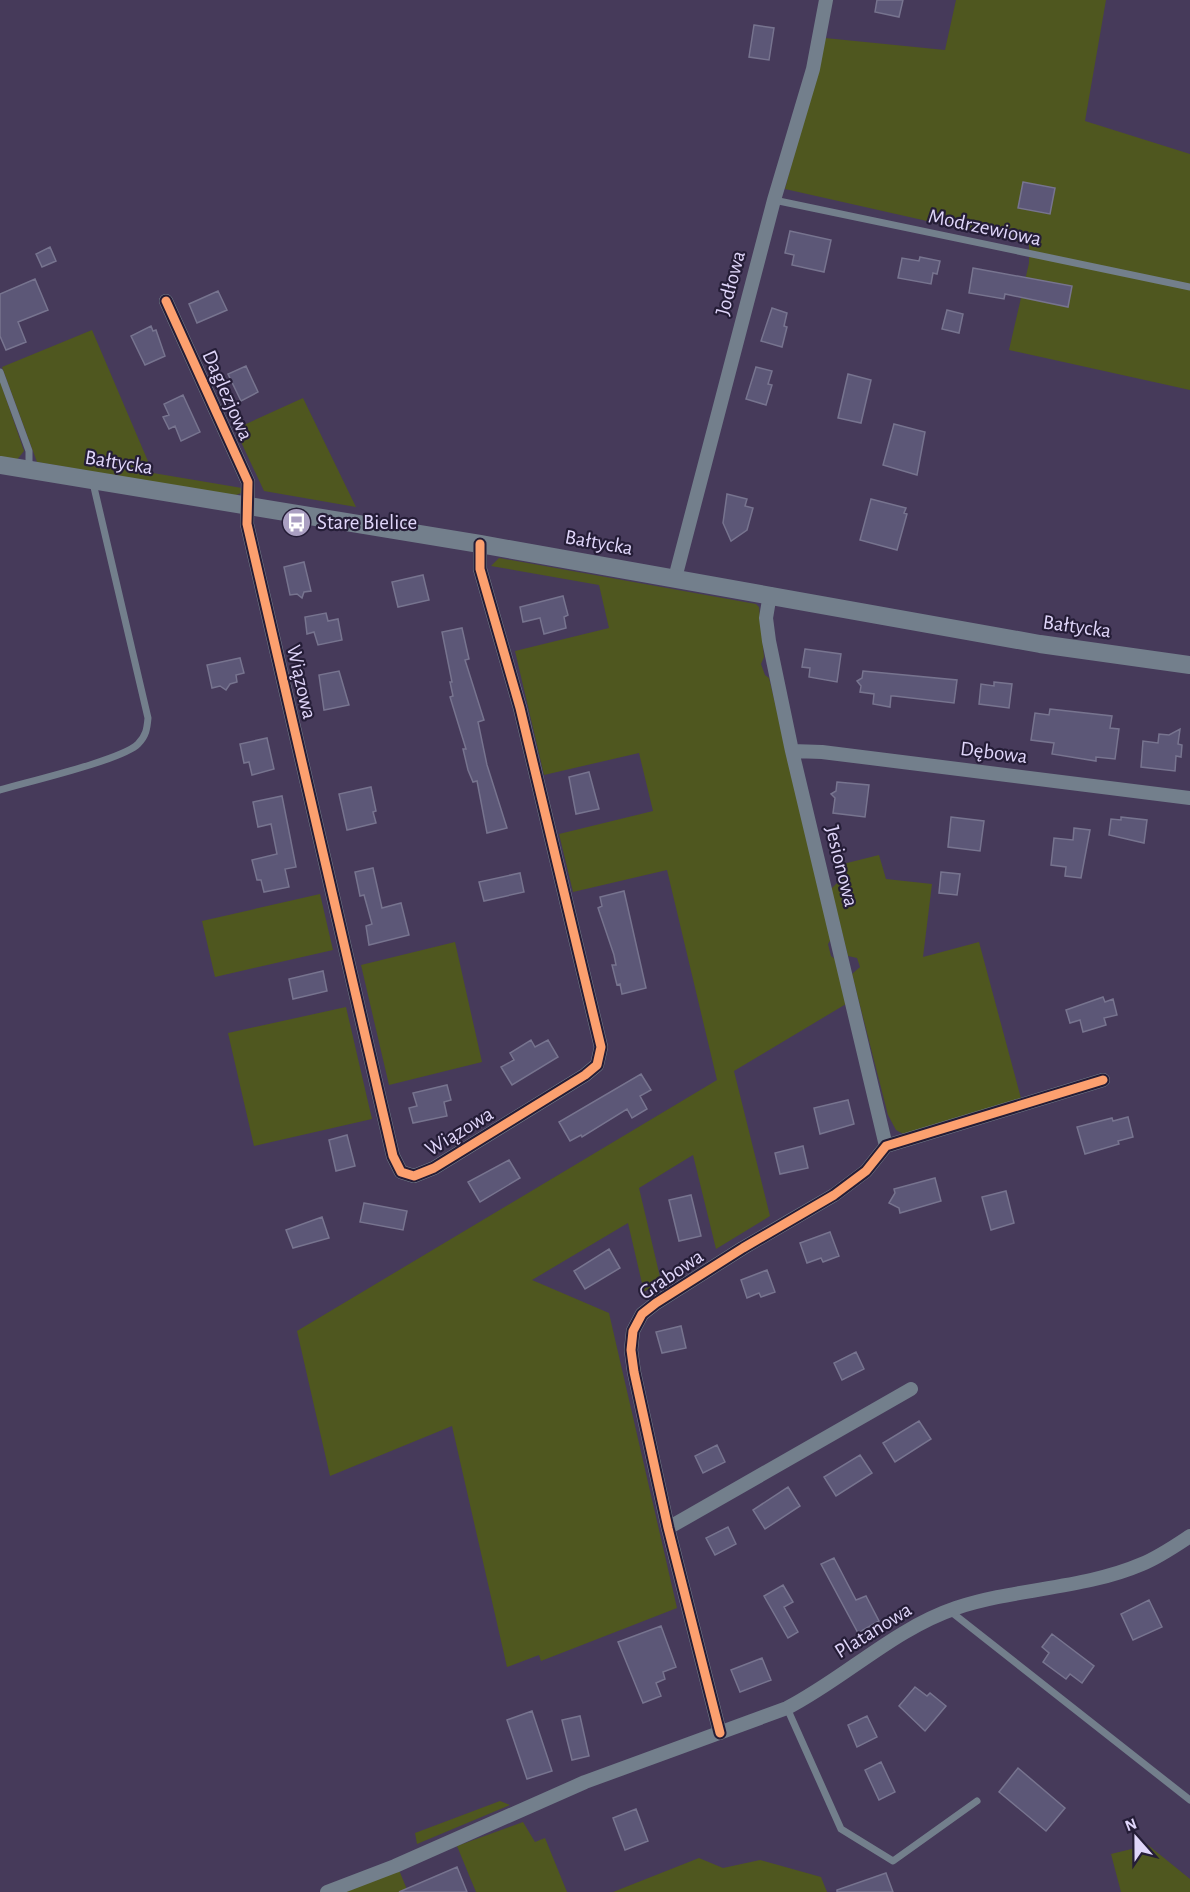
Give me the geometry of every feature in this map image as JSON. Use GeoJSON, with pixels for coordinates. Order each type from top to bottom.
{"type":"FeatureCollection","features":[{"type":"Feature","properties":{"kind":"street","name":"Jodłowa"},"geometry":{"type":"LineString","coordinates":[[675,578],[774,200],[813,69],[826,0]]}},
{"type":"Feature","properties":{"kind":"street","name":"Daglezjowa"},"geometry":{"type":"LineString","coordinates":[[166,301],[248,482],[248,505]]}},
{"type":"Feature","properties":{"kind":"street","name":"Bałtycka"},"geometry":{"type":"LineString","coordinates":[[0,465],[480,544],[1040,644],[1190,665]]}},
{"type":"Feature","properties":{"kind":"street","name":"Wiązowa"},"geometry":{"type":"LineString","coordinates":[[248,505],[247,524],[393,1156],[401,1172],[414,1176],[434,1168],[585,1075],[597,1065],[601,1047],[520,708],[480,569],[480,544]]}},
{"type":"Feature","properties":{"kind":"street","name":"Jesionowa"},"geometry":{"type":"LineString","coordinates":[[770,594],[766,618],[769,641],[792,752],[886,1146]]}},
{"type":"Feature","properties":{"kind":"street","name":"Dębowa"},"geometry":{"type":"LineString","coordinates":[[792,752],[822,752],[1190,798]]}},
{"type":"Feature","properties":{"kind":"street"},"geometry":{"type":"LineString","coordinates":[[886,1146],[1103,1080]]}},
{"type":"Feature","properties":{"kind":"street","name":"Grabowa"},"geometry":{"type":"LineString","coordinates":[[720,1733],[668,1528],[631,1350],[633,1331],[642,1314],[656,1303],[743,1248],[834,1195],[866,1171],[886,1146]]}},
{"type":"Feature","properties":{"kind":"street"},"geometry":{"type":"LineString","coordinates":[[668,1528],[911,1389]]}},
{"type":"Feature","properties":{"kind":"street","name":"Platanowa"},"geometry":{"type":"LineString","coordinates":[[327,1892],[394,1866],[585,1782],[787,1708],[810,1696],[922,1622],[950,1611],[1142,1564],[1190,1536]]}},
{"type":"Feature","properties":{"kind":"lane","name":"Modrzewiowa"},"geometry":{"type":"LineString","coordinates":[[774,200],[1190,286]]}},
{"type":"Feature","properties":{"kind":"lane"},"geometry":{"type":"LineString","coordinates":[[0,372],[29,451],[29,470]]}},
{"type":"Feature","properties":{"kind":"lane"},"geometry":{"type":"LineString","coordinates":[[0,790],[118,755],[136,746],[146,734],[148,718],[92,480]]}},
{"type":"Feature","properties":{"kind":"lane"},"geometry":{"type":"LineString","coordinates":[[950,1611],[1190,1800]]}},
{"type":"Feature","properties":{"kind":"lane"},"geometry":{"type":"LineString","coordinates":[[787,1708],[842,1829],[893,1861],[977,1801]]}},
{"type":"Feature","properties":{"kind":"green space"},"geometry":{"type":"Polygon","coordinates":[[[956,0],[1106,0],[1085,121],[1190,154],[1190,390],[1009,350],[1029,263],[1029,244],[785,189],[825,38],[945,50],[956,0]]]}},
{"type":"Feature","properties":{"kind":"green space"},"geometry":{"type":"Polygon","coordinates":[[[92,330],[153,473],[242,488],[241,493],[234,496],[37,462],[2,367],[92,330]]]}},
{"type":"Feature","properties":{"kind":"green space"},"geometry":{"type":"Polygon","coordinates":[[[0,381],[24,451],[16,461],[0,458],[0,381]]]}},
{"type":"Feature","properties":{"kind":"green space"},"geometry":{"type":"Polygon","coordinates":[[[303,398],[356,507],[264,491],[235,429],[303,398]]]}},
{"type":"Feature","properties":{"kind":"green space"},"geometry":{"type":"Polygon","coordinates":[[[499,558],[756,604],[759,607],[764,657],[761,664],[765,675],[769,678],[831,939],[828,944],[831,956],[835,959],[846,1004],[734,1071],[770,1216],[716,1249],[693,1155],[639,1188],[661,1281],[644,1292],[628,1223],[532,1280],[609,1313],[677,1608],[541,1661],[539,1655],[507,1667],[452,1426],[330,1476],[297,1331],[717,1080],[667,870],[573,892],[559,834],[653,811],[639,753],[544,775],[515,651],[609,628],[599,585],[491,566],[499,558]]]}},
{"type":"Feature","properties":{"kind":"green space"},"geometry":{"type":"Polygon","coordinates":[[[879,855],[886,879],[932,884],[923,957],[979,942],[1022,1102],[905,1135],[896,1130],[888,1115],[852,974],[860,967],[857,958],[848,956],[831,889],[838,882],[835,866],[879,855]]]}},
{"type":"Feature","properties":{"kind":"green space"},"geometry":{"type":"Polygon","coordinates":[[[320,894],[333,950],[215,977],[202,921],[320,894]]]}},
{"type":"Feature","properties":{"kind":"green space"},"geometry":{"type":"Polygon","coordinates":[[[455,942],[482,1062],[389,1085],[361,965],[455,942]]]}},
{"type":"Feature","properties":{"kind":"green space"},"geometry":{"type":"Polygon","coordinates":[[[346,1007],[372,1119],[254,1146],[228,1033],[346,1007]]]}},
{"type":"Feature","properties":{"kind":"green space"},"geometry":{"type":"Polygon","coordinates":[[[500,1801],[510,1805],[417,1844],[415,1833],[500,1801]]]}},
{"type":"Feature","properties":{"kind":"green space"},"geometry":{"type":"Polygon","coordinates":[[[523,1822],[535,1842],[545,1838],[567,1892],[476,1892],[457,1846],[523,1822]]]}},
{"type":"Feature","properties":{"kind":"green space"},"geometry":{"type":"Polygon","coordinates":[[[1148,1845],[1190,1879],[1190,1892],[1121,1892],[1111,1854],[1148,1845]]]}},
{"type":"Feature","properties":{"kind":"green space"},"geometry":{"type":"Polygon","coordinates":[[[699,1858],[723,1868],[760,1860],[821,1877],[827,1892],[613,1892],[699,1858]]]}},
{"type":"Feature","properties":{"kind":"green space"},"geometry":{"type":"Polygon","coordinates":[[[399,1870],[408,1892],[343,1892],[399,1870]]]}},
{"type":"Feature","properties":{"kind":"building"},"geometry":{"type":"Polygon","coordinates":[[[877,0],[903,0],[899,17],[875,12],[877,0]]]}},
{"type":"Feature","properties":{"kind":"building"},"geometry":{"type":"Polygon","coordinates":[[[754,25],[774,28],[769,60],[749,57],[754,25]]]}},
{"type":"Feature","properties":{"kind":"building"},"geometry":{"type":"Polygon","coordinates":[[[1023,182],[1055,188],[1050,214],[1018,208],[1023,182]]]}},
{"type":"Feature","properties":{"kind":"building"},"geometry":{"type":"Polygon","coordinates":[[[790,231],[831,240],[824,272],[792,265],[794,255],[785,253],[790,231]]]}},
{"type":"Feature","properties":{"kind":"building"},"geometry":{"type":"Polygon","coordinates":[[[50,247],[56,261],[42,267],[36,254],[50,247]]]}},
{"type":"Feature","properties":{"kind":"building"},"geometry":{"type":"Polygon","coordinates":[[[920,257],[940,261],[937,274],[933,273],[931,284],[898,278],[902,258],[919,261],[920,257]]]}},
{"type":"Feature","properties":{"kind":"building"},"geometry":{"type":"Polygon","coordinates":[[[973,268],[1072,286],[1068,307],[1005,294],[1004,299],[969,293],[973,268]]]}},
{"type":"Feature","properties":{"kind":"building"},"geometry":{"type":"Polygon","coordinates":[[[35,279],[48,310],[18,322],[26,342],[6,350],[0,336],[0,294],[35,279]]]}},
{"type":"Feature","properties":{"kind":"building"},"geometry":{"type":"Polygon","coordinates":[[[218,291],[227,310],[197,323],[189,304],[218,291]]]}},
{"type":"Feature","properties":{"kind":"building"},"geometry":{"type":"Polygon","coordinates":[[[772,308],[787,313],[784,326],[787,327],[782,347],[761,341],[772,308]]]}},
{"type":"Feature","properties":{"kind":"building"},"geometry":{"type":"Polygon","coordinates":[[[947,310],[963,314],[959,333],[942,329],[947,310]]]}},
{"type":"Feature","properties":{"kind":"building"},"geometry":{"type":"Polygon","coordinates":[[[151,326],[153,331],[156,330],[165,356],[145,365],[131,336],[151,326]]]}},
{"type":"Feature","properties":{"kind":"building"},"geometry":{"type":"Polygon","coordinates":[[[246,366],[258,392],[241,401],[228,374],[246,366]]]}},
{"type":"Feature","properties":{"kind":"building"},"geometry":{"type":"Polygon","coordinates":[[[756,367],[772,371],[768,384],[772,385],[766,405],[746,399],[756,367]]]}},
{"type":"Feature","properties":{"kind":"building"},"geometry":{"type":"Polygon","coordinates":[[[848,374],[871,380],[861,423],[838,418],[848,374]]]}},
{"type":"Feature","properties":{"kind":"building"},"geometry":{"type":"Polygon","coordinates":[[[183,395],[200,432],[181,441],[175,426],[169,429],[163,417],[169,415],[164,404],[183,395]]]}},
{"type":"Feature","properties":{"kind":"building"},"geometry":{"type":"Polygon","coordinates":[[[894,424],[925,432],[917,475],[883,465],[894,424]]]}},
{"type":"Feature","properties":{"kind":"building"},"geometry":{"type":"Polygon","coordinates":[[[727,494],[747,499],[745,506],[753,508],[747,530],[731,541],[723,523],[727,494]]]}},
{"type":"Feature","properties":{"kind":"building"},"geometry":{"type":"Polygon","coordinates":[[[871,499],[906,508],[904,513],[907,514],[897,550],[860,540],[871,499]]]}},
{"type":"Feature","properties":{"kind":"building"},"geometry":{"type":"Polygon","coordinates":[[[304,562],[311,591],[304,592],[302,598],[297,594],[290,595],[284,567],[304,562]]]}},
{"type":"Feature","properties":{"kind":"building"},"geometry":{"type":"Polygon","coordinates":[[[423,575],[429,600],[398,607],[392,582],[423,575]]]}},
{"type":"Feature","properties":{"kind":"building"},"geometry":{"type":"Polygon","coordinates":[[[563,596],[568,615],[564,617],[566,628],[544,634],[540,618],[523,622],[520,607],[563,596]]]}},
{"type":"Feature","properties":{"kind":"building"},"geometry":{"type":"Polygon","coordinates":[[[326,613],[328,621],[338,619],[342,640],[318,645],[314,632],[307,634],[305,617],[326,613]]]}},
{"type":"Feature","properties":{"kind":"building"},"geometry":{"type":"Polygon","coordinates":[[[462,628],[469,659],[465,660],[484,720],[478,722],[487,765],[507,828],[487,833],[477,781],[473,782],[468,770],[463,749],[466,749],[450,697],[453,696],[450,682],[452,682],[442,632],[462,628]]]}},
{"type":"Feature","properties":{"kind":"building"},"geometry":{"type":"Polygon","coordinates":[[[805,649],[841,654],[837,682],[809,677],[810,668],[802,667],[805,649]]]}},
{"type":"Feature","properties":{"kind":"building"},"geometry":{"type":"Polygon","coordinates":[[[240,658],[244,673],[236,675],[237,682],[230,684],[226,690],[220,686],[212,688],[207,665],[240,658]]]}},
{"type":"Feature","properties":{"kind":"building"},"geometry":{"type":"Polygon","coordinates":[[[339,671],[349,705],[324,710],[319,675],[339,671]]]}},
{"type":"Feature","properties":{"kind":"building"},"geometry":{"type":"Polygon","coordinates":[[[863,671],[957,680],[954,703],[891,696],[890,707],[873,704],[874,694],[860,692],[861,686],[857,681],[862,678],[863,671]]]}},
{"type":"Feature","properties":{"kind":"building"},"geometry":{"type":"Polygon","coordinates":[[[994,682],[1012,684],[1009,708],[979,704],[981,684],[994,686],[994,682]]]}},
{"type":"Feature","properties":{"kind":"building"},"geometry":{"type":"Polygon","coordinates":[[[1050,709],[1112,716],[1110,728],[1119,729],[1115,759],[1096,757],[1096,761],[1052,754],[1054,743],[1031,740],[1035,713],[1049,715],[1050,709]]]}},
{"type":"Feature","properties":{"kind":"building"},"geometry":{"type":"Polygon","coordinates":[[[1180,729],[1178,744],[1182,745],[1181,757],[1176,756],[1175,771],[1141,767],[1143,741],[1158,743],[1159,734],[1169,735],[1180,729]]]}},
{"type":"Feature","properties":{"kind":"building"},"geometry":{"type":"Polygon","coordinates":[[[267,738],[274,769],[252,775],[249,762],[244,763],[240,744],[267,738]]]}},
{"type":"Feature","properties":{"kind":"building"},"geometry":{"type":"Polygon","coordinates":[[[589,772],[599,809],[576,814],[569,777],[589,772]]]}},
{"type":"Feature","properties":{"kind":"building"},"geometry":{"type":"Polygon","coordinates":[[[837,782],[869,785],[865,817],[833,813],[835,798],[831,794],[836,791],[837,782]]]}},
{"type":"Feature","properties":{"kind":"building"},"geometry":{"type":"Polygon","coordinates":[[[371,787],[376,823],[347,830],[339,794],[371,787]]]}},
{"type":"Feature","properties":{"kind":"building"},"geometry":{"type":"Polygon","coordinates":[[[282,796],[296,867],[285,869],[289,887],[264,892],[261,880],[257,880],[252,860],[277,854],[271,824],[258,827],[253,802],[282,796]]]}},
{"type":"Feature","properties":{"kind":"building"},"geometry":{"type":"Polygon","coordinates":[[[951,817],[984,821],[980,851],[948,847],[951,817]]]}},
{"type":"Feature","properties":{"kind":"building"},"geometry":{"type":"Polygon","coordinates":[[[1121,817],[1147,820],[1144,843],[1109,835],[1111,819],[1121,820],[1121,817]]]}},
{"type":"Feature","properties":{"kind":"building"},"geometry":{"type":"Polygon","coordinates":[[[1074,828],[1090,830],[1081,878],[1065,876],[1066,867],[1051,865],[1054,838],[1073,840],[1074,828]]]}},
{"type":"Feature","properties":{"kind":"building"},"geometry":{"type":"Polygon","coordinates":[[[373,868],[382,908],[401,903],[409,935],[369,945],[366,926],[372,924],[364,895],[360,896],[355,872],[373,868]]]}},
{"type":"Feature","properties":{"kind":"building"},"geometry":{"type":"Polygon","coordinates":[[[941,872],[960,874],[957,895],[939,893],[941,872]]]}},
{"type":"Feature","properties":{"kind":"building"},"geometry":{"type":"Polygon","coordinates":[[[520,873],[524,892],[484,901],[479,882],[520,873]]]}},
{"type":"Feature","properties":{"kind":"building"},"geometry":{"type":"Polygon","coordinates":[[[624,891],[646,988],[622,994],[612,965],[616,965],[614,955],[598,908],[602,906],[600,897],[624,891]]]}},
{"type":"Feature","properties":{"kind":"building"},"geometry":{"type":"Polygon","coordinates":[[[323,971],[327,991],[293,999],[289,979],[323,971]]]}},
{"type":"Feature","properties":{"kind":"building"},"geometry":{"type":"Polygon","coordinates":[[[1103,997],[1105,1002],[1113,999],[1117,1015],[1104,1018],[1106,1025],[1083,1032],[1080,1020],[1070,1023],[1066,1010],[1103,997]]]}},
{"type":"Feature","properties":{"kind":"building"},"geometry":{"type":"Polygon","coordinates":[[[531,1040],[535,1047],[548,1040],[558,1057],[512,1085],[501,1067],[514,1060],[510,1053],[531,1040]]]}},
{"type":"Feature","properties":{"kind":"building"},"geometry":{"type":"Polygon","coordinates":[[[641,1074],[651,1090],[640,1096],[647,1109],[632,1118],[627,1109],[582,1137],[581,1135],[570,1141],[559,1122],[641,1074]]]}},
{"type":"Feature","properties":{"kind":"building"},"geometry":{"type":"Polygon","coordinates":[[[447,1085],[451,1100],[444,1102],[447,1116],[413,1123],[409,1108],[417,1106],[413,1093],[447,1085]]]}},
{"type":"Feature","properties":{"kind":"building"},"geometry":{"type":"Polygon","coordinates":[[[848,1100],[854,1124],[820,1134],[814,1108],[848,1100]]]}},
{"type":"Feature","properties":{"kind":"building"},"geometry":{"type":"Polygon","coordinates":[[[1128,1117],[1133,1137],[1118,1141],[1119,1144],[1085,1154],[1077,1127],[1112,1118],[1113,1121],[1128,1117]]]}},
{"type":"Feature","properties":{"kind":"building"},"geometry":{"type":"Polygon","coordinates":[[[347,1135],[355,1166],[336,1171],[329,1140],[347,1135]]]}},
{"type":"Feature","properties":{"kind":"building"},"geometry":{"type":"Polygon","coordinates":[[[803,1146],[808,1168],[780,1174],[775,1153],[803,1146]]]}},
{"type":"Feature","properties":{"kind":"building"},"geometry":{"type":"Polygon","coordinates":[[[509,1160],[520,1178],[480,1202],[468,1182],[509,1160]]]}},
{"type":"Feature","properties":{"kind":"building"},"geometry":{"type":"Polygon","coordinates":[[[935,1178],[941,1201],[900,1213],[899,1208],[889,1203],[895,1193],[894,1189],[935,1178]]]}},
{"type":"Feature","properties":{"kind":"building"},"geometry":{"type":"Polygon","coordinates":[[[1006,1191],[1014,1223],[991,1230],[982,1197],[1006,1191]]]}},
{"type":"Feature","properties":{"kind":"building"},"geometry":{"type":"Polygon","coordinates":[[[691,1195],[701,1236],[679,1241],[669,1200],[691,1195]]]}},
{"type":"Feature","properties":{"kind":"building"},"geometry":{"type":"Polygon","coordinates":[[[364,1203],[407,1211],[403,1230],[360,1222],[364,1203]]]}},
{"type":"Feature","properties":{"kind":"building"},"geometry":{"type":"Polygon","coordinates":[[[322,1217],[329,1238],[293,1248],[286,1230],[322,1217]]]}},
{"type":"Feature","properties":{"kind":"building"},"geometry":{"type":"Polygon","coordinates":[[[830,1232],[839,1256],[823,1262],[821,1258],[807,1263],[800,1243],[830,1232]]]}},
{"type":"Feature","properties":{"kind":"building"},"geometry":{"type":"Polygon","coordinates":[[[609,1249],[620,1268],[585,1289],[574,1271],[609,1249]]]}},
{"type":"Feature","properties":{"kind":"building"},"geometry":{"type":"Polygon","coordinates":[[[767,1270],[775,1292],[761,1297],[759,1293],[747,1298],[741,1280],[767,1270]]]}},
{"type":"Feature","properties":{"kind":"building"},"geometry":{"type":"Polygon","coordinates":[[[681,1326],[686,1348],[662,1353],[656,1332],[681,1326]]]}},
{"type":"Feature","properties":{"kind":"building"},"geometry":{"type":"Polygon","coordinates":[[[856,1352],[864,1369],[842,1380],[834,1363],[856,1352]]]}},
{"type":"Feature","properties":{"kind":"building"},"geometry":{"type":"Polygon","coordinates":[[[919,1421],[931,1439],[895,1462],[883,1443],[919,1421]]]}},
{"type":"Feature","properties":{"kind":"building"},"geometry":{"type":"Polygon","coordinates":[[[717,1445],[725,1462],[703,1473],[695,1456],[717,1445]]]}},
{"type":"Feature","properties":{"kind":"building"},"geometry":{"type":"Polygon","coordinates":[[[860,1455],[872,1473],[836,1496],[824,1477],[860,1455]]]}},
{"type":"Feature","properties":{"kind":"building"},"geometry":{"type":"Polygon","coordinates":[[[788,1487],[800,1506],[765,1529],[753,1510],[788,1487]]]}},
{"type":"Feature","properties":{"kind":"building"},"geometry":{"type":"Polygon","coordinates":[[[728,1527],[736,1544],[715,1555],[706,1538],[728,1527]]]}},
{"type":"Feature","properties":{"kind":"building"},"geometry":{"type":"Polygon","coordinates":[[[834,1558],[856,1600],[866,1596],[879,1621],[858,1633],[821,1564],[834,1558]]]}},
{"type":"Feature","properties":{"kind":"building"},"geometry":{"type":"Polygon","coordinates":[[[783,1585],[793,1602],[784,1607],[798,1632],[788,1638],[764,1596],[783,1585]]]}},
{"type":"Feature","properties":{"kind":"building"},"geometry":{"type":"Polygon","coordinates":[[[1149,1600],[1162,1627],[1133,1640],[1121,1614],[1149,1600]]]}},
{"type":"Feature","properties":{"kind":"building"},"geometry":{"type":"Polygon","coordinates":[[[661,1626],[676,1667],[663,1672],[665,1679],[656,1683],[661,1696],[643,1703],[618,1642],[661,1626]]]}},
{"type":"Feature","properties":{"kind":"building"},"geometry":{"type":"Polygon","coordinates":[[[1052,1634],[1094,1666],[1082,1683],[1070,1674],[1066,1679],[1043,1662],[1049,1653],[1042,1647],[1052,1634]]]}},
{"type":"Feature","properties":{"kind":"building"},"geometry":{"type":"Polygon","coordinates":[[[762,1658],[771,1680],[740,1692],[731,1670],[762,1658]]]}},
{"type":"Feature","properties":{"kind":"building"},"geometry":{"type":"Polygon","coordinates":[[[915,1687],[927,1696],[930,1693],[946,1706],[925,1731],[899,1706],[915,1687]]]}},
{"type":"Feature","properties":{"kind":"building"},"geometry":{"type":"Polygon","coordinates":[[[532,1711],[552,1771],[527,1779],[507,1720],[532,1711]]]}},
{"type":"Feature","properties":{"kind":"building"},"geometry":{"type":"Polygon","coordinates":[[[580,1716],[589,1756],[572,1760],[562,1720],[580,1716]]]}},
{"type":"Feature","properties":{"kind":"building"},"geometry":{"type":"Polygon","coordinates":[[[867,1716],[877,1737],[857,1747],[848,1725],[867,1716]]]}},
{"type":"Feature","properties":{"kind":"building"},"geometry":{"type":"Polygon","coordinates":[[[881,1762],[895,1792],[879,1800],[865,1770],[881,1762]]]}},
{"type":"Feature","properties":{"kind":"building"},"geometry":{"type":"Polygon","coordinates":[[[1018,1768],[1065,1808],[1046,1831],[999,1792],[1018,1768]]]}},
{"type":"Feature","properties":{"kind":"building"},"geometry":{"type":"Polygon","coordinates":[[[636,1809],[648,1841],[625,1850],[613,1818],[636,1809]]]}},
{"type":"Feature","properties":{"kind":"building"},"geometry":{"type":"Polygon","coordinates":[[[457,1867],[467,1892],[399,1892],[457,1867]]]}},
{"type":"Feature","properties":{"kind":"building"},"geometry":{"type":"Polygon","coordinates":[[[886,1873],[893,1892],[837,1892],[837,1890],[886,1873]]]}},
{"type":"Feature","properties":{"kind":"cycle path"},"geometry":{"type":"LineString","coordinates":[[166,301],[248,482],[247,524],[393,1156],[401,1172],[414,1176],[434,1168],[585,1075],[597,1065],[601,1047],[520,708],[480,569],[480,544]]}},
{"type":"Feature","properties":{"kind":"cycle path"},"geometry":{"type":"LineString","coordinates":[[720,1733],[668,1528],[634,1372],[631,1350],[633,1331],[642,1314],[743,1248],[834,1195],[866,1171],[886,1146],[1103,1080]]}},
{"type":"Feature","properties":{"kind":"place","name":"Stare Bielice"},"geometry":{"type":"Point","coordinates":[296,522]}}]}
